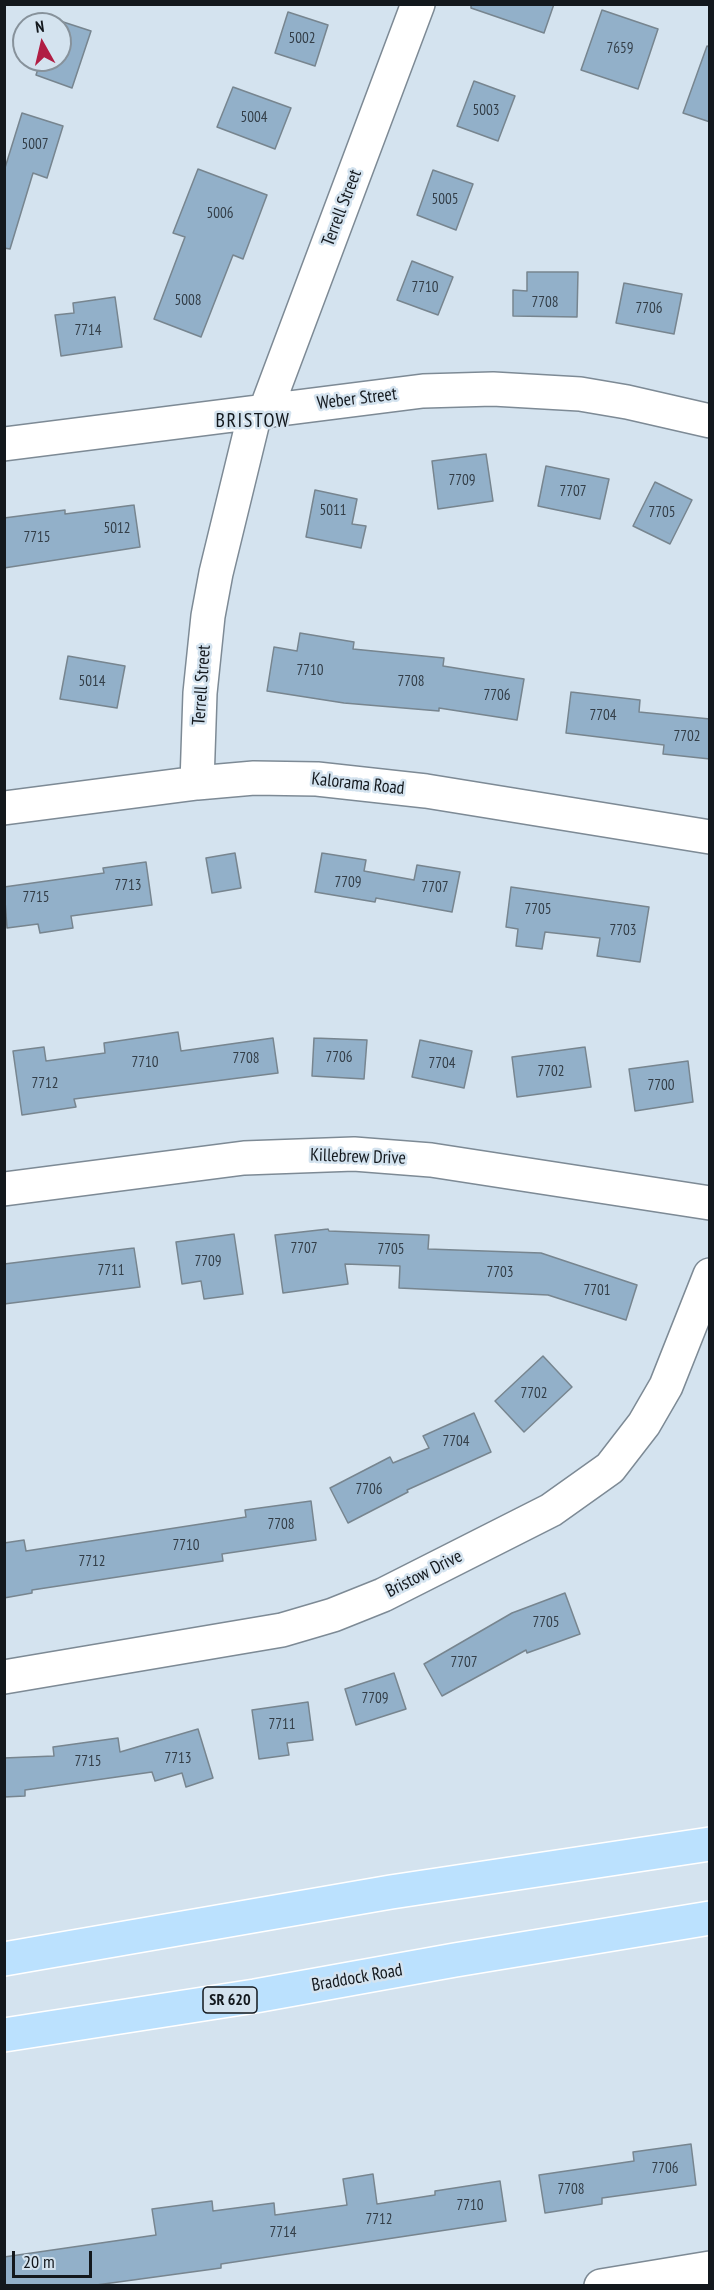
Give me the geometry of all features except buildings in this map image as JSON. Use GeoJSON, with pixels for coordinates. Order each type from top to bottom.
{"type":"FeatureCollection","features":[{"type":"Feature","properties":{"kind":"main road"},"geometry":{"type":"LineString","coordinates":[[4,1959],[391,1892],[710,1844]]}},
{"type":"Feature","properties":{"kind":"main road","name":"Braddock Road"},"geometry":{"type":"LineString","coordinates":[[4,2035],[255,1996],[710,1918]]}},
{"type":"Feature","properties":{"kind":"street","name":"Terrell Street"},"geometry":{"type":"LineString","coordinates":[[197,783],[200,693],[208,615],[216,573],[260,413],[418,4]]}},
{"type":"Feature","properties":{"kind":"street","name":"Weber Street"},"geometry":{"type":"LineString","coordinates":[[4,444],[260,413],[370,396],[493,389],[580,394],[710,421]]}},
{"type":"Feature","properties":{"kind":"street","name":"Kalorama Road"},"geometry":{"type":"LineString","coordinates":[[4,808],[197,783],[254,778],[317,779],[426,791],[710,837]]}},
{"type":"Feature","properties":{"kind":"street","name":"Killebrew Drive"},"geometry":{"type":"LineString","coordinates":[[4,1189],[244,1158],[354,1154],[431,1160],[710,1203]]}},
{"type":"Feature","properties":{"kind":"street","name":"Bristow Drive"},"geometry":{"type":"LineString","coordinates":[[4,1677],[282,1630],[333,1615],[383,1595],[551,1510],[610,1468],[644,1424],[666,1386],[710,1275]]}},
{"type":"Feature","properties":{"kind":"street"},"geometry":{"type":"LineString","coordinates":[[601,2286],[710,2268]]}},
{"type":"Feature","properties":{"kind":"district","name":"BRISTOW"},"geometry":{"type":"Point","coordinates":[253,421]}}]}
